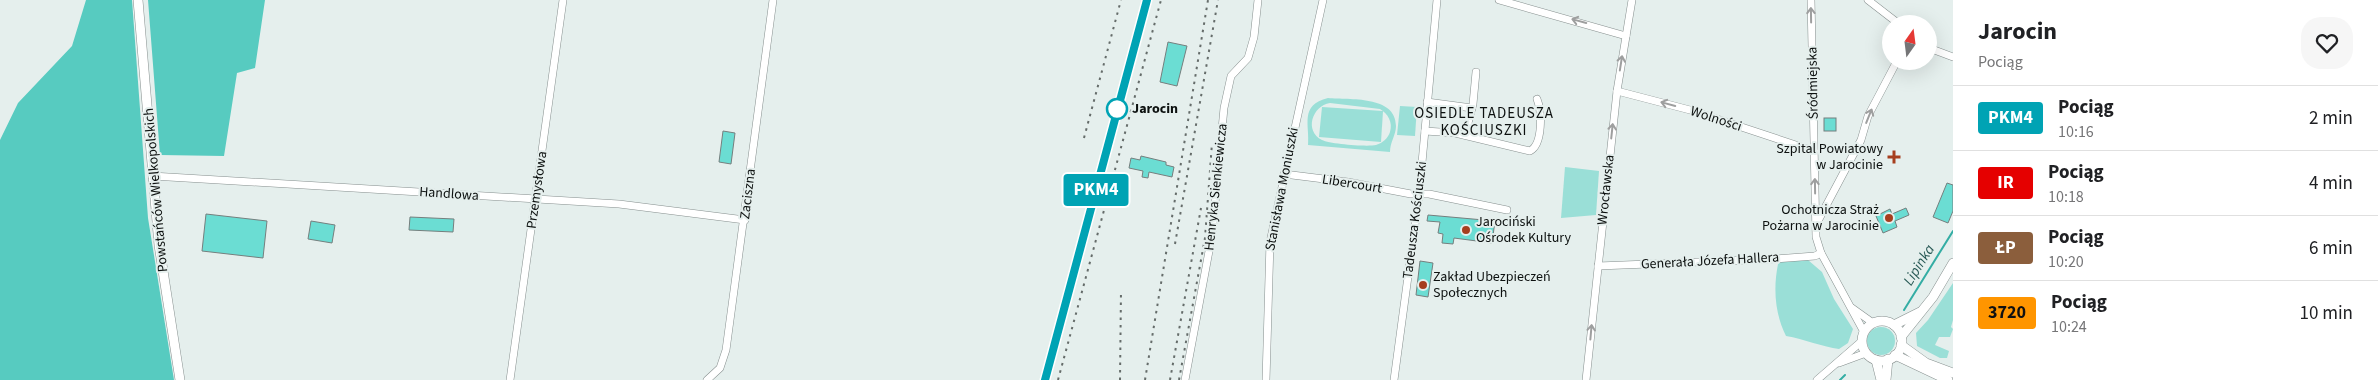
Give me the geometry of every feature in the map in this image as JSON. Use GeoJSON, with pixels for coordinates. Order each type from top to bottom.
{"type":"FeatureCollection","features":[{"type":"Feature","properties":{"kind":"main road","name":"Powstańców Wielkopolskich"},"geometry":{"type":"LineString","coordinates":[[138,0],[159,245],[180,380]]}},
{"type":"Feature","properties":{"kind":"main road"},"geometry":{"type":"LineString","coordinates":[[1886,380],[1892,357],[1901,341],[1937,291],[1953,263]]}},
{"type":"Feature","properties":{"kind":"main road"},"geometry":{"type":"LineString","coordinates":[[1894,325],[1922,310]]}},
{"type":"Feature","properties":{"kind":"main road"},"geometry":{"type":"LineString","coordinates":[[1881,380],[1876,360],[1866,353],[1863,337],[1873,323],[1884,321],[1894,325],[1901,341],[1926,363],[1953,373]]}},
{"type":"Feature","properties":{"kind":"main road"},"geometry":{"type":"LineString","coordinates":[[1876,360],[1892,357],[1948,380]]}},
{"type":"Feature","properties":{"kind":"street","name":"Przemysłowa"},"geometry":{"type":"LineString","coordinates":[[510,380],[563,0]]}},
{"type":"Feature","properties":{"kind":"street","name":"Zaciszna"},"geometry":{"type":"LineString","coordinates":[[707,380],[717,372],[725,357],[745,220],[773,0]]}},
{"type":"Feature","properties":{"kind":"street","name":"Henryka Sienkiewicza"},"geometry":{"type":"LineString","coordinates":[[1185,380],[1212,235],[1224,108],[1231,76],[1248,58],[1254,37],[1258,0]]}},
{"type":"Feature","properties":{"kind":"street","name":"Stanisława Moniuszki"},"geometry":{"type":"LineString","coordinates":[[1266,380],[1270,242],[1323,0]]}},
{"type":"Feature","properties":{"kind":"street","name":"Tadeusza Kościuszki"},"geometry":{"type":"LineString","coordinates":[[1394,380],[1419,195],[1437,0]]}},
{"type":"Feature","properties":{"kind":"street"},"geometry":{"type":"LineString","coordinates":[[1499,0],[1626,36]]}},
{"type":"Feature","properties":{"kind":"street","name":"Wrocławska"},"geometry":{"type":"LineString","coordinates":[[1586,380],[1617,91],[1632,0]]}},
{"type":"Feature","properties":{"kind":"street","name":"Śródmiejska"},"geometry":{"type":"LineString","coordinates":[[1811,0],[1816,237],[1821,253],[1852,308],[1863,337]]}},
{"type":"Feature","properties":{"kind":"street"},"geometry":{"type":"LineString","coordinates":[[1868,0],[1887,15]]}},
{"type":"Feature","properties":{"kind":"street"},"geometry":{"type":"LineString","coordinates":[[1938,51],[1953,57]]}},
{"type":"Feature","properties":{"kind":"street"},"geometry":{"type":"LineString","coordinates":[[1816,222],[1820,219],[1858,146],[1868,116],[1892,70]]}},
{"type":"Feature","properties":{"kind":"street"},"geometry":{"type":"LineString","coordinates":[[1464,135],[1472,108],[1476,72]]}},
{"type":"Feature","properties":{"kind":"street","name":"Wolności"},"geometry":{"type":"LineString","coordinates":[[1617,91],[1690,110],[1814,151]]}},
{"type":"Feature","properties":{"kind":"street"},"geometry":{"type":"LineString","coordinates":[[1425,131],[1464,135],[1524,151],[1533,150],[1539,137],[1540,104],[1538,99]]}},
{"type":"Feature","properties":{"kind":"street"},"geometry":{"type":"LineString","coordinates":[[1427,102],[1472,108]]}},
{"type":"Feature","properties":{"kind":"street","name":"Libercourt"},"geometry":{"type":"LineString","coordinates":[[1284,174],[1419,195],[1429,194],[1507,210]]}},
{"type":"Feature","properties":{"kind":"street","name":"Handlowa"},"geometry":{"type":"LineString","coordinates":[[152,176],[619,204],[745,220]]}},
{"type":"Feature","properties":{"kind":"street","name":"Generała Józefa Hallera"},"geometry":{"type":"LineString","coordinates":[[1598,266],[1815,256],[1821,253]]}},
{"type":"Feature","properties":{"kind":"street","name":"Śródmiejska"},"geometry":{"type":"LineString","coordinates":[[1852,308],[1873,323]]}},
{"type":"Feature","properties":{"kind":"street"},"geometry":{"type":"LineString","coordinates":[[1817,380],[1863,337]]}},
{"type":"Feature","properties":{"kind":"street"},"geometry":{"type":"LineString","coordinates":[[1836,364],[1866,353]]}},
{"type":"Feature","properties":{"kind":"shaded area"},"geometry":{"type":"Polygon","coordinates":[[[86,0],[132,0],[148,218],[174,380],[0,380],[0,140],[18,103],[72,46],[86,0]]]}},
{"type":"Feature","properties":{"kind":"shaded area"},"geometry":{"type":"Polygon","coordinates":[[[148,0],[265,0],[255,68],[237,73],[224,156],[160,155],[148,0]]]}},
{"type":"Feature","properties":{"kind":"shaded area"},"geometry":{"type":"Polygon","coordinates":[[[1328,98],[1370,101],[1388,109],[1394,116],[1396,126],[1390,152],[1308,145],[1309,111],[1319,101],[1328,98]],[[1330,103],[1324,105],[1315,114],[1312,119],[1313,131],[1316,136],[1326,141],[1349,145],[1376,145],[1387,138],[1391,128],[1389,119],[1380,109],[1330,103]]]}},
{"type":"Feature","properties":{"kind":"shaded area"},"geometry":{"type":"Polygon","coordinates":[[[1400,106],[1417,107],[1415,136],[1397,135],[1400,106]]]}},
{"type":"Feature","properties":{"kind":"shaded area"},"geometry":{"type":"Polygon","coordinates":[[[1322,107],[1383,111],[1381,142],[1319,137],[1322,107]]]}},
{"type":"Feature","properties":{"kind":"shaded area"},"geometry":{"type":"Polygon","coordinates":[[[1565,167],[1599,171],[1596,215],[1561,218],[1565,167]]]}},
{"type":"Feature","properties":{"kind":"shaded area"},"geometry":{"type":"Polygon","coordinates":[[[1784,260],[1808,260],[1822,272],[1834,299],[1853,329],[1848,343],[1839,349],[1786,336],[1779,319],[1775,292],[1778,264],[1784,260]]]}},
{"type":"Feature","properties":{"kind":"shaded area"},"geometry":{"type":"Polygon","coordinates":[[[1953,283],[1953,320],[1951,327],[1953,329],[1950,337],[1939,337],[1935,345],[1949,351],[1947,358],[1940,358],[1917,346],[1916,333],[1928,320],[1953,283]]]}},
{"type":"Feature","properties":{"kind":"shaded area"},"geometry":{"type":"Polygon","coordinates":[[[1881,327],[1891,331],[1895,341],[1891,351],[1881,355],[1871,351],[1867,341],[1871,331],[1881,327]]]}},
{"type":"Feature","properties":{"kind":"building"},"geometry":{"type":"Polygon","coordinates":[[[1168,42],[1187,46],[1177,86],[1160,82],[1168,42]]]}},
{"type":"Feature","properties":{"kind":"building"},"geometry":{"type":"Polygon","coordinates":[[[1824,118],[1836,118],[1836,131],[1824,131],[1824,118]]]}},
{"type":"Feature","properties":{"kind":"building"},"geometry":{"type":"Polygon","coordinates":[[[723,131],[735,133],[731,164],[719,162],[723,131]]]}},
{"type":"Feature","properties":{"kind":"building"},"geometry":{"type":"Polygon","coordinates":[[[1141,156],[1166,162],[1166,165],[1174,167],[1172,177],[1149,172],[1148,178],[1142,177],[1143,171],[1129,168],[1131,158],[1140,160],[1141,156]]]}},
{"type":"Feature","properties":{"kind":"building"},"geometry":{"type":"Polygon","coordinates":[[[1947,183],[1953,185],[1953,211],[1948,223],[1933,217],[1947,183]]]}},
{"type":"Feature","properties":{"kind":"building","name":"Ochotnicza Straż Pożarna w Jarocinie"},"geometry":{"type":"Polygon","coordinates":[[[1906,208],[1909,215],[1895,221],[1897,227],[1883,233],[1876,216],[1890,209],[1892,214],[1906,208]]]}},
{"type":"Feature","properties":{"kind":"building"},"geometry":{"type":"Polygon","coordinates":[[[206,214],[267,221],[263,258],[202,251],[206,214]]]}},
{"type":"Feature","properties":{"kind":"building","name":"Jarociński Ośrodek Kultury"},"geometry":{"type":"Polygon","coordinates":[[[1428,215],[1495,221],[1492,243],[1454,238],[1453,244],[1442,243],[1443,234],[1438,233],[1440,222],[1427,221],[1428,215]]]}},
{"type":"Feature","properties":{"kind":"building"},"geometry":{"type":"Polygon","coordinates":[[[410,217],[454,219],[453,232],[409,230],[410,217]]]}},
{"type":"Feature","properties":{"kind":"building"},"geometry":{"type":"Polygon","coordinates":[[[311,221],[335,225],[332,243],[308,239],[311,221]]]}},
{"type":"Feature","properties":{"kind":"building","name":"Zakład Ubezpieczeń Społecznych"},"geometry":{"type":"Polygon","coordinates":[[[1420,261],[1433,263],[1428,297],[1416,295],[1420,261]]]}},
{"type":"Feature","properties":{"kind":"waterway","name":"Lipinka"},"geometry":{"type":"LineString","coordinates":[[1904,310],[1953,231]]}},
{"type":"Feature","properties":{"kind":"waterway","name":"Lipinka"},"geometry":{"type":"LineString","coordinates":[[1840,380],[1845,375]]}},
{"type":"Feature","properties":{"kind":"railway"},"geometry":{"type":"LineString","coordinates":[[1084,138],[1121,0]]}},
{"type":"Feature","properties":{"kind":"railway"},"geometry":{"type":"LineString","coordinates":[[1045,380],[1147,0]]}},
{"type":"Feature","properties":{"kind":"railway"},"geometry":{"type":"LineString","coordinates":[[1058,380],[1161,0]]}},
{"type":"Feature","properties":{"kind":"railway"},"geometry":{"type":"LineString","coordinates":[[1145,380],[1208,0]]}},
{"type":"Feature","properties":{"kind":"railway"},"geometry":{"type":"LineString","coordinates":[[1175,244],[1218,0]]}},
{"type":"Feature","properties":{"kind":"railway"},"geometry":{"type":"LineString","coordinates":[[1179,380],[1205,238],[1212,143]]}},
{"type":"Feature","properties":{"kind":"railway"},"geometry":{"type":"LineString","coordinates":[[1170,380],[1201,208]]}},
{"type":"Feature","properties":{"kind":"railway"},"geometry":{"type":"LineString","coordinates":[[1120,380],[1121,290]]}},
{"type":"Feature","properties":{"kind":"train","name":"PKM4"},"geometry":{"type":"LineString","coordinates":[[1045,380],[1147,0]]}},
{"type":"Feature","properties":{"kind":"place","name":"Jarocin"},"geometry":{"type":"Point","coordinates":[1117,109]}},
{"type":"Feature","properties":{"kind":"place","name":"Szpital Powiatowy w Jarocinie"},"geometry":{"type":"Point","coordinates":[1894,157]}},
{"type":"Feature","properties":{"kind":"place","name":"Ochotnicza Straż Pożarna w Jarocinie"},"geometry":{"type":"Point","coordinates":[1889,218]}},
{"type":"Feature","properties":{"kind":"place","name":"Jarociński Ośrodek Kultury"},"geometry":{"type":"Point","coordinates":[1466,230]}},
{"type":"Feature","properties":{"kind":"place","name":"Zakład Ubezpieczeń Społecznych"},"geometry":{"type":"Point","coordinates":[1423,285]}},
{"type":"Feature","properties":{"kind":"district","name":"OSIEDLE TADEUSZA KOŚCIUSZKI"},"geometry":{"type":"Point","coordinates":[1484,122]}}]}
